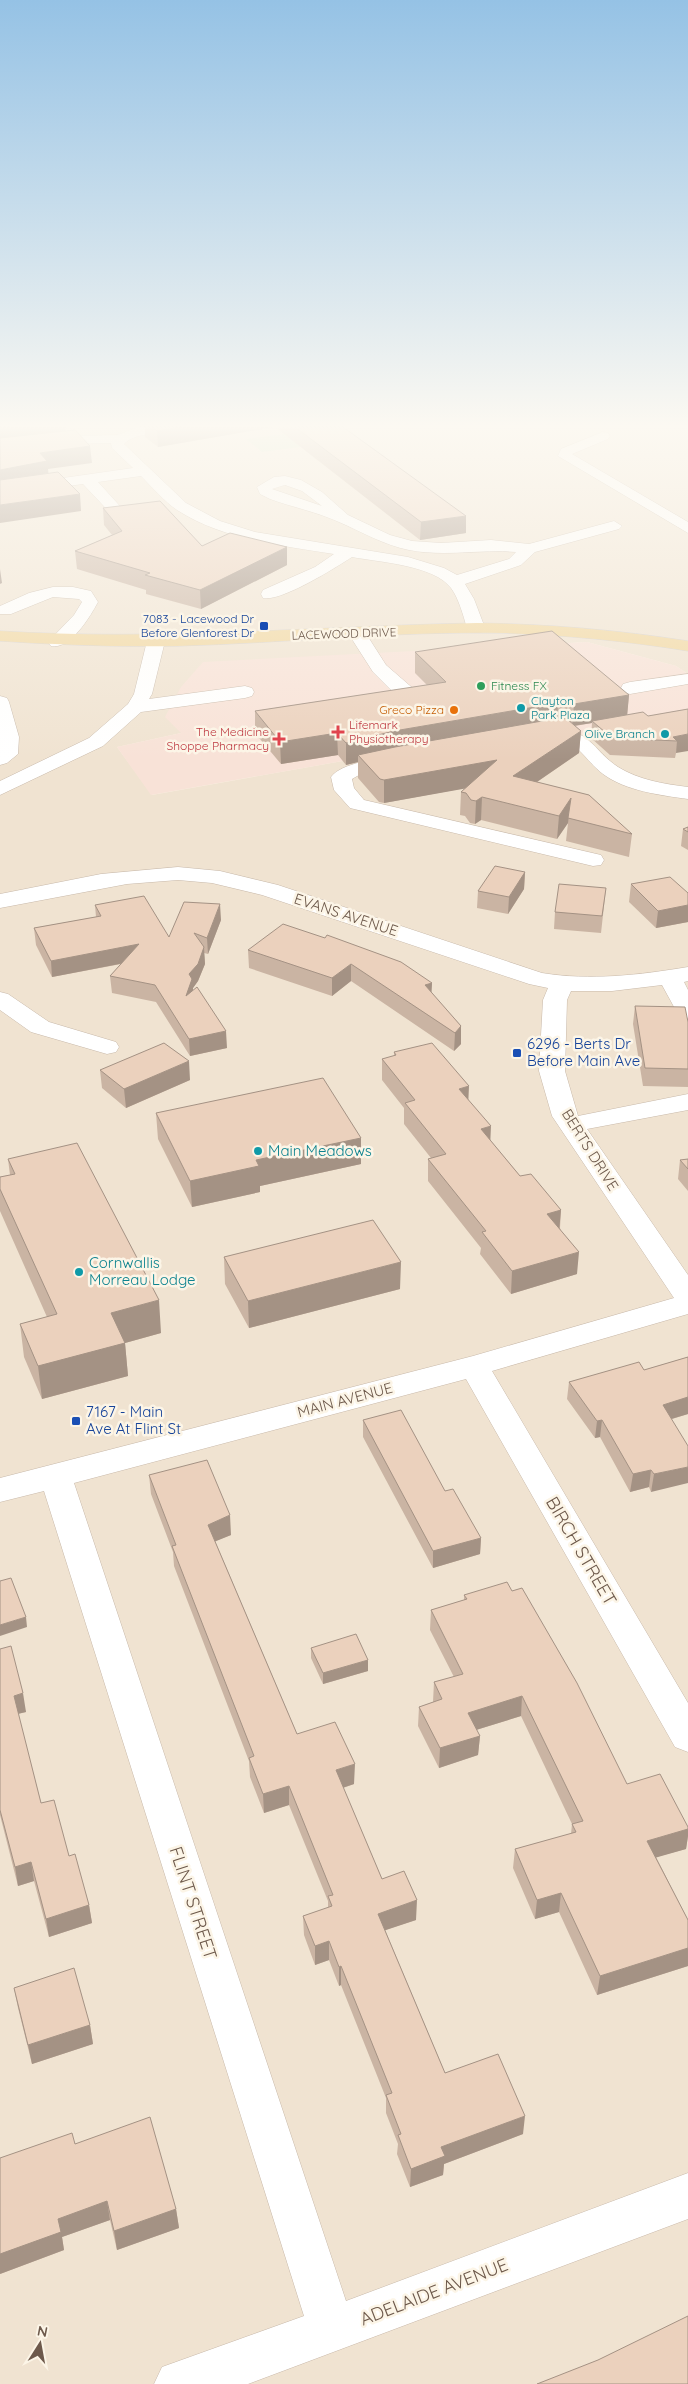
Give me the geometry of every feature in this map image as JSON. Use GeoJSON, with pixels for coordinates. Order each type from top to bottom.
{"type":"FeatureCollection","features":[{"type":"Feature","properties":{"kind":"main road","name":"LACEWOOD DRIVE"},"geometry":{"type":"LineString","coordinates":[[0,636],[56,642],[156,641],[476,628],[558,630],[633,637],[688,646]]}},
{"type":"Feature","properties":{"kind":"street"},"geometry":{"type":"LineString","coordinates":[[267,538],[408,562],[433,569],[456,581],[461,588],[476,628]]}},
{"type":"Feature","properties":{"kind":"street"},"geometry":{"type":"LineString","coordinates":[[385,538],[411,546],[442,548],[491,545],[529,549],[569,538]]}},
{"type":"Feature","properties":{"kind":"street"},"geometry":{"type":"LineString","coordinates":[[456,581],[514,562],[529,549]]}},
{"type":"Feature","properties":{"kind":"street"},"geometry":{"type":"LineString","coordinates":[[269,594],[321,570],[349,552]]}},
{"type":"Feature","properties":{"kind":"street"},"geometry":{"type":"LineString","coordinates":[[6,610],[51,590],[64,590],[85,595],[90,602],[81,618],[56,642]]}},
{"type":"Feature","properties":{"kind":"street"},"geometry":{"type":"LineString","coordinates":[[357,633],[379,668],[409,695],[412,700]]}},
{"type":"Feature","properties":{"kind":"street"},"geometry":{"type":"LineString","coordinates":[[3,785],[96,742],[135,707],[143,694],[156,641]]}},
{"type":"Feature","properties":{"kind":"street"},"geometry":{"type":"LineString","coordinates":[[630,688],[688,678]]}},
{"type":"Feature","properties":{"kind":"street"},"geometry":{"type":"LineString","coordinates":[[135,707],[245,692]]}},
{"type":"Feature","properties":{"kind":"street"},"geometry":{"type":"LineString","coordinates":[[0,702],[9,737],[8,754],[0,759]]}},
{"type":"Feature","properties":{"kind":"street"},"geometry":{"type":"LineString","coordinates":[[528,737],[557,732],[581,732],[618,775],[654,788],[688,793]]}},
{"type":"Feature","properties":{"kind":"street"},"geometry":{"type":"LineString","coordinates":[[414,758],[352,771],[341,777],[344,790],[357,804],[593,860]]}},
{"type":"Feature","properties":{"kind":"street","name":"EVANS AVENUE"},"geometry":{"type":"LineString","coordinates":[[0,901],[139,876],[203,875],[270,890],[537,979],[561,985],[594,986],[678,976]]}},
{"type":"Feature","properties":{"kind":"street"},"geometry":{"type":"LineString","coordinates":[[678,976],[688,1011]]}},
{"type":"Feature","properties":{"kind":"street","name":"BERTS DRIVE"},"geometry":{"type":"LineString","coordinates":[[561,985],[555,1000],[552,1071],[564,1116],[688,1297]]}},
{"type":"Feature","properties":{"kind":"street"},"geometry":{"type":"LineString","coordinates":[[0,1000],[40,1027],[107,1047]]}},
{"type":"Feature","properties":{"kind":"street"},"geometry":{"type":"LineString","coordinates":[[570,1125],[688,1102]]}},
{"type":"Feature","properties":{"kind":"street","name":"MAIN AVENUE"},"geometry":{"type":"LineString","coordinates":[[0,1490],[474,1366],[688,1304]]}},
{"type":"Feature","properties":{"kind":"street","name":"BIRCH STREET"},"geometry":{"type":"LineString","coordinates":[[474,1366],[688,1736]]}},
{"type":"Feature","properties":{"kind":"street","name":"FLINT STREET"},"geometry":{"type":"LineString","coordinates":[[55,1475],[332,2330]]}},
{"type":"Feature","properties":{"kind":"street","name":"ADELAIDE AVENUE"},"geometry":{"type":"LineString","coordinates":[[179,2384],[332,2330],[688,2196]]}},
{"type":"Feature","properties":{"kind":"shaded area"},"geometry":{"type":"Polygon","coordinates":[[[0,538],[688,538],[688,674],[676,666],[587,642],[410,652],[181,733],[117,747],[152,795],[365,757],[377,771],[688,715],[688,2384],[0,2384],[0,538]]]}},
{"type":"Feature","properties":{"kind":"shaded area","name":"Clayton Park Plaza"},"geometry":{"type":"Polygon","coordinates":[[[587,642],[676,666],[688,674],[688,715],[376,771],[365,757],[151,795],[117,747],[181,733],[165,717],[181,687],[203,662],[587,642]]]}},
{"type":"Feature","properties":{"kind":"building"},"geometry":{"type":"Polygon","coordinates":[[[105,538],[195,538],[202,546],[219,538],[251,538],[287,547],[200,590],[145,575],[150,573],[75,551],[105,538]]]}},
{"type":"Feature","properties":{"kind":"building"},"geometry":{"type":"Polygon","coordinates":[[[552,631],[629,695],[574,704],[558,703],[394,731],[346,743],[337,733],[280,742],[255,711],[446,682],[415,652],[552,631]]]}},
{"type":"Feature","properties":{"kind":"building"},"geometry":{"type":"Polygon","coordinates":[[[688,709],[688,734],[673,737],[677,741],[612,738],[592,721],[643,712],[648,716],[688,709]]]}},
{"type":"Feature","properties":{"kind":"building"},"geometry":{"type":"Polygon","coordinates":[[[559,718],[567,719],[581,731],[513,776],[589,795],[632,834],[568,818],[571,798],[559,816],[482,797],[476,801],[471,800],[466,793],[461,792],[497,760],[384,780],[380,779],[358,755],[395,747],[559,718]]]}},
{"type":"Feature","properties":{"kind":"building"},"geometry":{"type":"Polygon","coordinates":[[[495,866],[525,872],[509,897],[478,891],[495,866]]]}},
{"type":"Feature","properties":{"kind":"building"},"geometry":{"type":"Polygon","coordinates":[[[670,877],[688,893],[688,905],[658,911],[631,884],[670,877]]]}},
{"type":"Feature","properties":{"kind":"building"},"geometry":{"type":"Polygon","coordinates":[[[559,884],[606,888],[602,916],[555,912],[559,884]]]}},
{"type":"Feature","properties":{"kind":"building"},"geometry":{"type":"Polygon","coordinates":[[[144,896],[169,937],[184,902],[220,904],[207,938],[194,933],[204,947],[198,964],[189,974],[192,979],[186,996],[197,987],[226,1031],[189,1039],[155,985],[110,976],[139,944],[51,961],[34,928],[101,916],[95,905],[144,896]]]}},
{"type":"Feature","properties":{"kind":"building"},"geometry":{"type":"Polygon","coordinates":[[[283,924],[325,938],[327,935],[401,962],[432,983],[425,985],[461,1026],[455,1033],[351,964],[332,978],[248,950],[283,924]]]}},
{"type":"Feature","properties":{"kind":"building"},"geometry":{"type":"Polygon","coordinates":[[[635,1006],[685,1007],[688,1022],[688,1069],[645,1068],[635,1006]]]}},
{"type":"Feature","properties":{"kind":"building"},"geometry":{"type":"Polygon","coordinates":[[[164,1043],[189,1061],[124,1089],[100,1070],[164,1043]]]}},
{"type":"Feature","properties":{"kind":"building"},"geometry":{"type":"Polygon","coordinates":[[[432,1043],[469,1086],[459,1089],[491,1126],[481,1129],[520,1176],[531,1174],[561,1210],[547,1214],[579,1252],[512,1271],[482,1232],[486,1231],[428,1159],[446,1154],[405,1103],[415,1100],[382,1059],[396,1055],[394,1052],[432,1043]]]}},
{"type":"Feature","properties":{"kind":"building"},"geometry":{"type":"Polygon","coordinates":[[[323,1078],[361,1138],[256,1160],[259,1166],[190,1181],[156,1113],[323,1078]]]}},
{"type":"Feature","properties":{"kind":"building","name":"Cornwallis Morreau Lodge"},"geometry":{"type":"Polygon","coordinates":[[[77,1143],[159,1300],[111,1313],[125,1343],[38,1366],[20,1324],[57,1314],[0,1189],[0,1177],[15,1174],[8,1159],[77,1143]]]}},
{"type":"Feature","properties":{"kind":"building"},"geometry":{"type":"Polygon","coordinates":[[[688,1159],[688,1169],[680,1160],[688,1159]]]}},
{"type":"Feature","properties":{"kind":"building"},"geometry":{"type":"Polygon","coordinates":[[[373,1220],[401,1262],[248,1301],[224,1257],[373,1220]]]}},
{"type":"Feature","properties":{"kind":"building"},"geometry":{"type":"Polygon","coordinates":[[[688,1357],[688,1397],[663,1405],[688,1446],[688,1467],[654,1474],[651,1470],[633,1474],[602,1420],[597,1421],[569,1382],[639,1362],[644,1370],[688,1357]]]}},
{"type":"Feature","properties":{"kind":"building"},"geometry":{"type":"Polygon","coordinates":[[[401,1410],[445,1491],[453,1489],[481,1538],[433,1551],[363,1420],[401,1410]]]}},
{"type":"Feature","properties":{"kind":"building"},"geometry":{"type":"Polygon","coordinates":[[[207,1460],[230,1515],[208,1525],[297,1734],[335,1722],[355,1764],[336,1770],[382,1879],[404,1871],[417,1900],[378,1914],[445,2073],[498,2054],[525,2116],[441,2147],[445,2156],[411,2169],[398,2135],[401,2134],[386,2095],[392,2093],[341,1966],[339,1967],[329,1941],[315,1946],[303,1916],[332,1906],[328,1896],[333,1895],[289,1786],[263,1794],[249,1758],[254,1756],[172,1546],[176,1545],[149,1475],[207,1460]]]}},
{"type":"Feature","properties":{"kind":"building"},"geometry":{"type":"Polygon","coordinates":[[[11,1578],[26,1617],[0,1625],[0,1581],[11,1578]]]}},
{"type":"Feature","properties":{"kind":"building"},"geometry":{"type":"Polygon","coordinates":[[[507,1582],[512,1591],[522,1588],[577,1683],[627,1784],[660,1774],[688,1827],[688,1829],[647,1841],[688,1920],[688,1948],[600,1976],[561,1893],[537,1900],[515,1849],[576,1832],[572,1824],[583,1821],[522,1696],[468,1713],[480,1736],[440,1748],[419,1707],[442,1699],[434,1682],[463,1674],[431,1610],[467,1599],[464,1595],[507,1582]]]}},
{"type":"Feature","properties":{"kind":"building"},"geometry":{"type":"Polygon","coordinates":[[[356,1634],[368,1660],[323,1673],[311,1648],[356,1634]]]}},
{"type":"Feature","properties":{"kind":"building"},"geometry":{"type":"Polygon","coordinates":[[[11,1646],[23,1693],[14,1696],[41,1803],[54,1800],[69,1856],[75,1854],[89,1905],[46,1919],[31,1862],[15,1867],[0,1810],[0,1649],[11,1646]]]}},
{"type":"Feature","properties":{"kind":"building"},"geometry":{"type":"Polygon","coordinates":[[[74,1968],[90,2025],[28,2045],[14,1988],[74,1968]]]}},
{"type":"Feature","properties":{"kind":"building"},"geometry":{"type":"Polygon","coordinates":[[[150,2117],[176,2209],[114,2231],[107,2201],[58,2219],[61,2232],[0,2254],[0,2158],[72,2133],[75,2144],[150,2117]]]}},
{"type":"Feature","properties":{"kind":"building"},"geometry":{"type":"Polygon","coordinates":[[[688,2316],[688,2384],[537,2384],[598,2360],[688,2316]]]}},
{"type":"Feature","properties":{"kind":"place","name":"7083 - Lacewood Dr Before Glenforest Dr"},"geometry":{"type":"Point","coordinates":[264,626]}},
{"type":"Feature","properties":{"kind":"place","name":"Fitness FX"},"geometry":{"type":"Point","coordinates":[481,686]}},
{"type":"Feature","properties":{"kind":"place","name":"Clayton Park Plaza"},"geometry":{"type":"Point","coordinates":[521,708]}},
{"type":"Feature","properties":{"kind":"place","name":"Greco Pizza"},"geometry":{"type":"Point","coordinates":[454,710]}},
{"type":"Feature","properties":{"kind":"place","name":"Lifemark Physiotherapy"},"geometry":{"type":"Point","coordinates":[338,732]}},
{"type":"Feature","properties":{"kind":"place","name":"Olive Branch"},"geometry":{"type":"Point","coordinates":[665,734]}},
{"type":"Feature","properties":{"kind":"place","name":"The Medicine Shoppe Pharmacy"},"geometry":{"type":"Point","coordinates":[279,739]}},
{"type":"Feature","properties":{"kind":"place","name":"6296 - Berts Dr Before Main Ave"},"geometry":{"type":"Point","coordinates":[517,1053]}},
{"type":"Feature","properties":{"kind":"place","name":"Main Meadows"},"geometry":{"type":"Point","coordinates":[258,1151]}},
{"type":"Feature","properties":{"kind":"place","name":"Cornwallis Morreau Lodge"},"geometry":{"type":"Point","coordinates":[79,1272]}},
{"type":"Feature","properties":{"kind":"place","name":"7167 - Main Ave At Flint St"},"geometry":{"type":"Point","coordinates":[76,1421]}}]}
